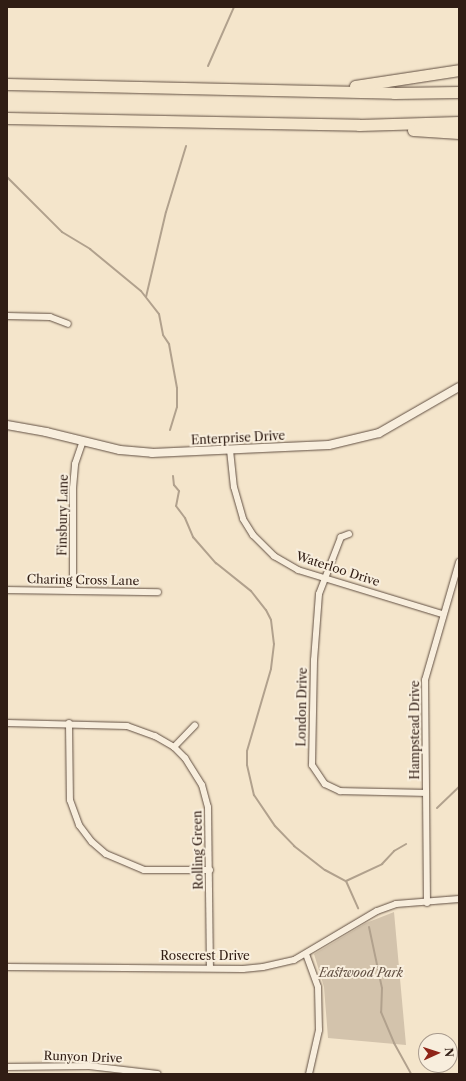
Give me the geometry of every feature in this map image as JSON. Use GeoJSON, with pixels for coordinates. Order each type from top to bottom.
{"type":"FeatureCollection","features":[{"type":"Feature","properties":{"kind":"highway"},"geometry":{"type":"LineString","coordinates":[[324,90],[459,70]]}},
{"type":"Feature","properties":{"kind":"highway"},"geometry":{"type":"LineString","coordinates":[[7,84],[324,90],[394,93],[459,92]]}},
{"type":"Feature","properties":{"kind":"highway"},"geometry":{"type":"LineString","coordinates":[[7,118],[359,125],[459,122]]}},
{"type":"Feature","properties":{"kind":"highway"},"geometry":{"type":"LineString","coordinates":[[359,125],[459,133]]}},
{"type":"Feature","properties":{"kind":"street"},"geometry":{"type":"LineString","coordinates":[[7,316],[50,317],[68,324]]}},
{"type":"Feature","properties":{"kind":"street","name":"Enterprise Drive"},"geometry":{"type":"LineString","coordinates":[[7,426],[120,450],[152,453],[329,445],[362,439],[394,426],[459,387]]}},
{"type":"Feature","properties":{"kind":"street","name":"Finsbury Lane"},"geometry":{"type":"LineString","coordinates":[[73,591],[73,488],[75,464],[83,441]]}},
{"type":"Feature","properties":{"kind":"street","name":"Waterloo Drive"},"geometry":{"type":"LineString","coordinates":[[230,450],[236,501],[253,535],[283,562],[324,577],[442,614]]}},
{"type":"Feature","properties":{"kind":"street","name":"London Drive"},"geometry":{"type":"LineString","coordinates":[[349,534],[341,537],[324,577],[319,594],[314,660],[312,760],[315,772],[325,784],[340,791],[426,793]]}},
{"type":"Feature","properties":{"kind":"street","name":"Hampstead Drive"},"geometry":{"type":"LineString","coordinates":[[427,903],[425,680],[442,614],[459,562]]}},
{"type":"Feature","properties":{"kind":"street","name":"Charing Cross Lane"},"geometry":{"type":"LineString","coordinates":[[7,590],[158,592]]}},
{"type":"Feature","properties":{"kind":"street","name":"Rolling Green"},"geometry":{"type":"LineString","coordinates":[[7,723],[69,723],[127,726],[143,730],[174,747],[196,772],[202,785],[208,807],[210,870],[210,967]]}},
{"type":"Feature","properties":{"kind":"street"},"geometry":{"type":"LineString","coordinates":[[69,723],[70,800],[79,825],[92,842],[106,854],[144,870],[210,870]]}},
{"type":"Feature","properties":{"kind":"street"},"geometry":{"type":"LineString","coordinates":[[174,747],[195,725]]}},
{"type":"Feature","properties":{"kind":"street","name":"Rosecrest Drive"},"geometry":{"type":"LineString","coordinates":[[7,967],[263,967],[294,960],[377,911],[396,904],[427,903],[459,899]]}},
{"type":"Feature","properties":{"kind":"street"},"geometry":{"type":"LineString","coordinates":[[306,954],[318,987],[320,1030],[310,1074]]}},
{"type":"Feature","properties":{"kind":"street"},"geometry":{"type":"LineString","coordinates":[[62,1066],[62,1074]]}},
{"type":"Feature","properties":{"kind":"street","name":"Runyon Drive"},"geometry":{"type":"LineString","coordinates":[[7,1067],[89,1066],[158,1074]]}},
{"type":"Feature","properties":{"kind":"green space","name":"Eastwood Park"},"geometry":{"type":"Polygon","coordinates":[[[394,912],[406,1045],[328,1038],[324,987],[314,954],[366,923],[394,912]]]}},
{"type":"Feature","properties":{"kind":"waterway"},"geometry":{"type":"LineString","coordinates":[[208,66],[234,7]]}},
{"type":"Feature","properties":{"kind":"waterway"},"geometry":{"type":"LineString","coordinates":[[146,297],[166,212],[186,146]]}},
{"type":"Feature","properties":{"kind":"waterway"},"geometry":{"type":"LineString","coordinates":[[7,177],[62,232],[90,249],[141,291],[159,314],[163,335],[169,344],[177,388],[177,407],[170,430]]}},
{"type":"Feature","properties":{"kind":"waterway"},"geometry":{"type":"LineString","coordinates":[[173,476],[174,485],[179,491],[176,506],[185,518],[193,537],[216,563],[251,591],[266,610],[271,620],[274,644],[271,669],[247,751],[247,765],[254,795],[275,826],[294,846],[325,870],[346,881],[358,908]]}},
{"type":"Feature","properties":{"kind":"waterway"},"geometry":{"type":"LineString","coordinates":[[437,808],[459,787]]}},
{"type":"Feature","properties":{"kind":"waterway"},"geometry":{"type":"LineString","coordinates":[[346,881],[382,864],[394,851],[406,844]]}},
{"type":"Feature","properties":{"kind":"waterway"},"geometry":{"type":"LineString","coordinates":[[369,927],[382,988],[381,1012],[394,1043],[411,1074]]}}]}
